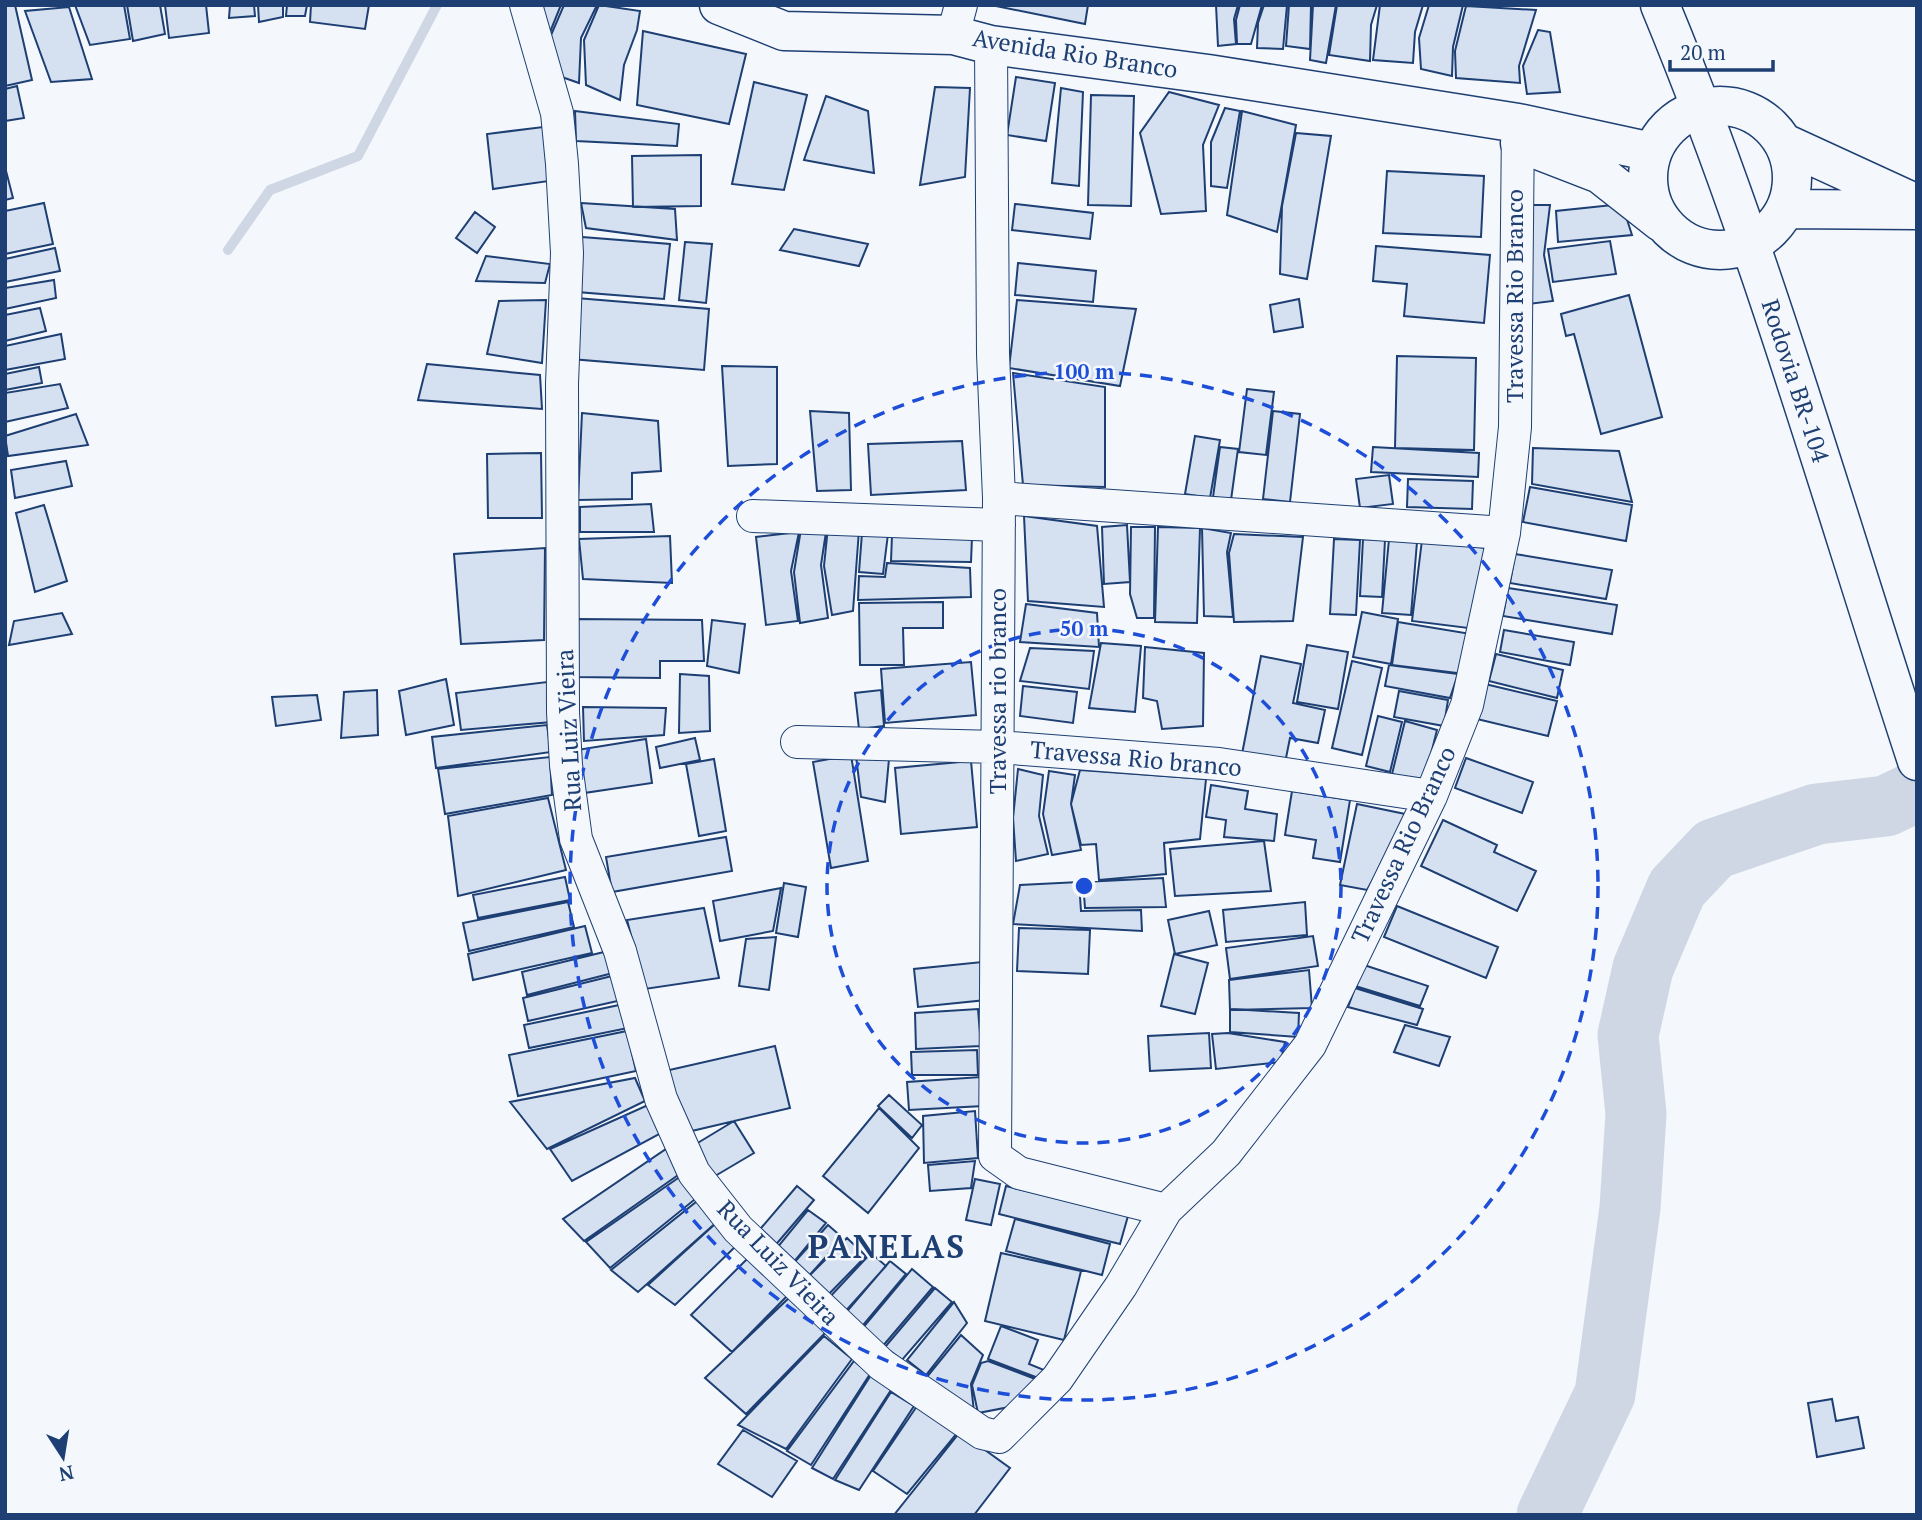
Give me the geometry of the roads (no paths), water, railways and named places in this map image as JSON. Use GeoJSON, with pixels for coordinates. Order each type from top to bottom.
{"type":"FeatureCollection","features":[{"type":"Feature","properties":{"kind":"main road","name":"Avenida Rio Branco"},"geometry":{"type":"LineString","coordinates":[[719,5],[785,31],[957,20],[991,45],[1433,109],[1517,133]]}},
{"type":"Feature","properties":{"kind":"main road","name":"Rodovia BR-104"},"geometry":{"type":"LineString","coordinates":[[1660,5],[1702,107],[1750,244],[1917,761]]}},
{"type":"Feature","properties":{"kind":"main road"},"geometry":{"type":"LineString","coordinates":[[1517,133],[1600,174],[1679,238],[1702,248],[1726,250],[1750,244],[1771,230],[1786,209],[1793,176],[1784,143],[1770,124],[1749,111],[1726,106],[1702,107],[1671,124],[1652,152],[1647,176],[1650,200],[1661,222]]}},
{"type":"Feature","properties":{"kind":"main road"},"geometry":{"type":"LineString","coordinates":[[1517,133],[1652,152]]}},
{"type":"Feature","properties":{"kind":"main road"},"geometry":{"type":"LineString","coordinates":[[1784,143],[1917,204]]}},
{"type":"Feature","properties":{"kind":"main road"},"geometry":{"type":"LineString","coordinates":[[1786,209],[1917,210]]}},
{"type":"Feature","properties":{"kind":"street","name":"Rua Luiz Vieira"},"geometry":{"type":"LineString","coordinates":[[526,5],[557,113],[562,164],[567,253],[562,384],[563,712],[566,765],[576,839],[620,951],[660,1099],[694,1173],[738,1229],[882,1365],[982,1433]]}},
{"type":"Feature","properties":{"kind":"street","name":"Travessa rio branco"},"geometry":{"type":"LineString","coordinates":[[991,45],[993,354],[999,512],[995,1156],[1019,1173],[1166,1210]]}},
{"type":"Feature","properties":{"kind":"street","name":"Travessa Rio Branco"},"geometry":{"type":"LineString","coordinates":[[982,1433],[999,1437],[1057,1379],[1121,1286],[1166,1210],[1226,1153],[1310,1045],[1431,796],[1467,705],[1504,533],[1515,427],[1517,133]]}},
{"type":"Feature","properties":{"kind":"street"},"geometry":{"type":"LineString","coordinates":[[753,516],[999,512],[1504,533]]}},
{"type":"Feature","properties":{"kind":"street","name":"Travessa Rio branco"},"geometry":{"type":"LineString","coordinates":[[797,742],[998,747],[1219,764],[1431,796]]}},
{"type":"Feature","properties":{"kind":"waterway"},"geometry":{"type":"LineString","coordinates":[[228,250],[270,190],[358,156],[437,5]]}},
{"type":"Feature","properties":{"kind":"waterway"},"geometry":{"type":"LineString","coordinates":[[1547,1515],[1605,1394],[1630,1208],[1636,1114],[1628,1035],[1643,968],[1677,888],[1714,849],[1817,814],[1886,806],[1917,791]]}},
{"type":"Feature","properties":{"kind":"district","name":"PANELAS"},"geometry":{"type":"Point","coordinates":[887,1247]}}]}
